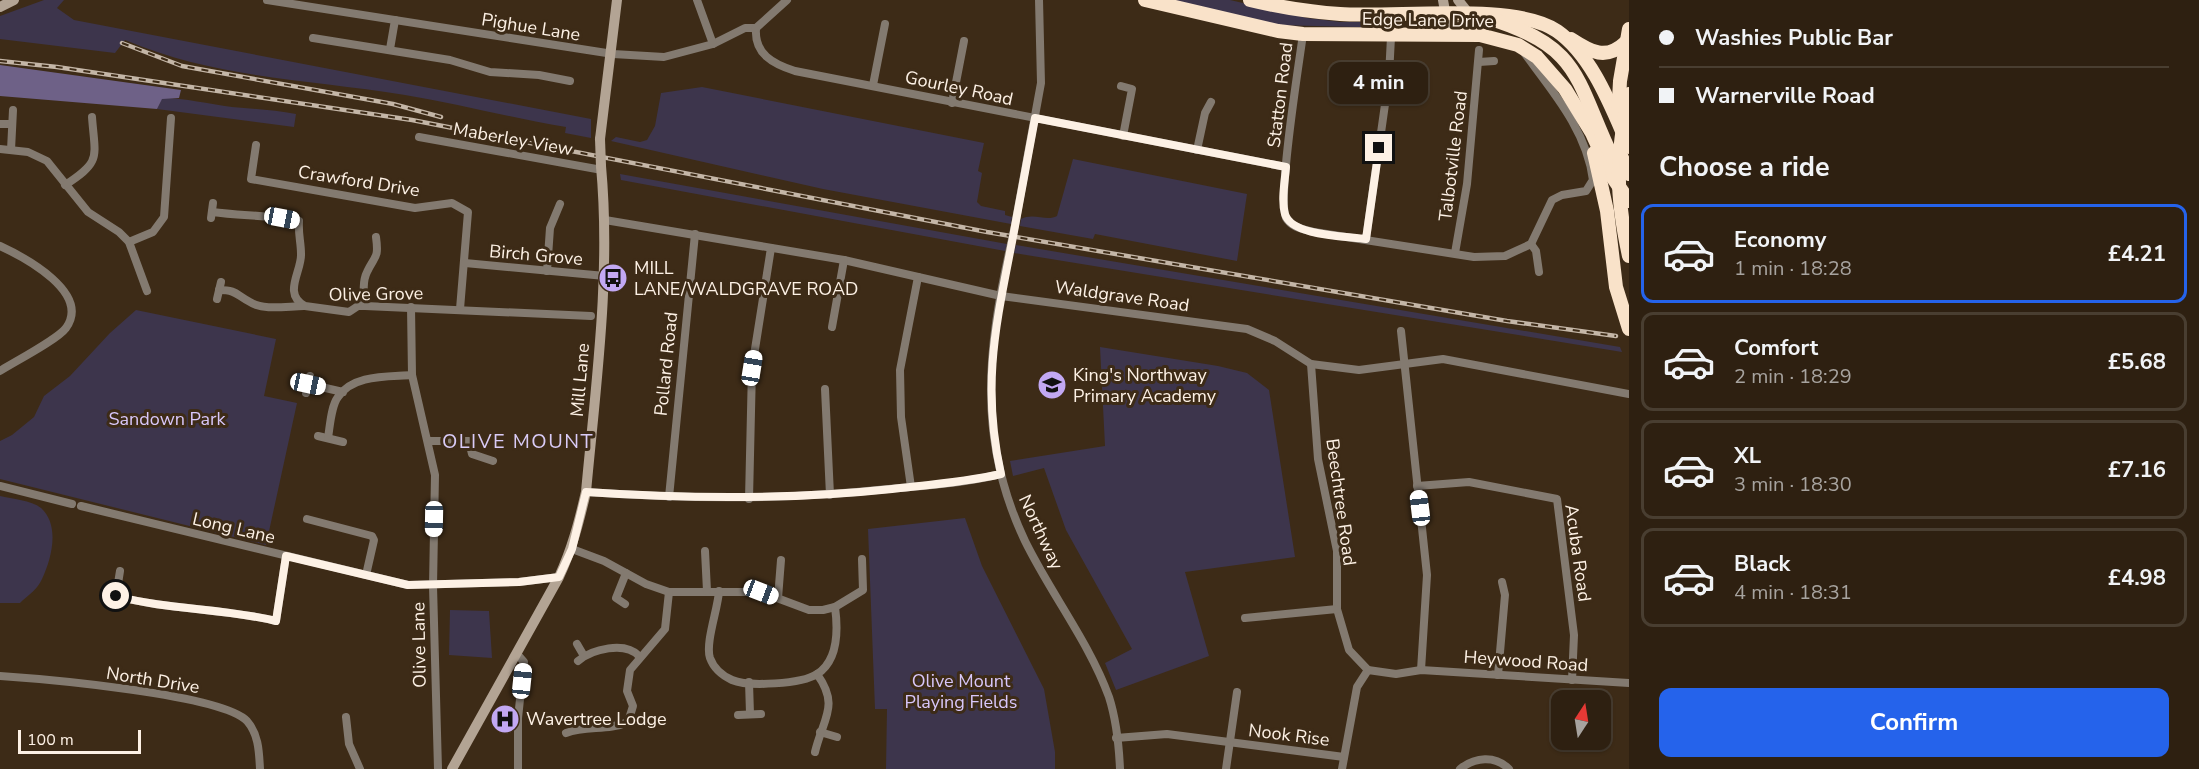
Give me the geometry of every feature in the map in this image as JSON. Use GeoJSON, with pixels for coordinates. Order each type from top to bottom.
{"type":"FeatureCollection","features":[{"type":"Feature","properties":{"kind":"highway","name":"Edge Lane Drive"},"geometry":{"type":"LineString","coordinates":[[1145,0],[1278,31],[1391,37],[1480,35],[1518,45],[1537,57],[1613,134]]}},
{"type":"Feature","properties":{"kind":"highway","name":"Edge Lane Drive"},"geometry":{"type":"LineString","coordinates":[[1250,0],[1285,8],[1341,14],[1512,15],[1539,22],[1558,32],[1586,64],[1613,134],[1611,175],[1627,188]]}},
{"type":"Feature","properties":{"kind":"highway"},"geometry":{"type":"LineString","coordinates":[[1474,15],[1526,32],[1562,57],[1613,134],[1627,188],[1610,236]]}},
{"type":"Feature","properties":{"kind":"highway"},"geometry":{"type":"LineString","coordinates":[[1558,32],[1596,54],[1609,53],[1628,36]]}},
{"type":"Feature","properties":{"kind":"highway"},"geometry":{"type":"LineString","coordinates":[[1628,36],[1613,134],[1607,211],[1611,253],[1621,305],[1629,329]]}},
{"type":"Feature","properties":{"kind":"highway"},"geometry":{"type":"LineString","coordinates":[[1629,93],[1617,174],[1622,225],[1629,256]]}},
{"type":"Feature","properties":{"kind":"highway"},"geometry":{"type":"LineString","coordinates":[[1607,211],[1613,160],[1613,134]]}},
{"type":"Feature","properties":{"kind":"highway"},"geometry":{"type":"LineString","coordinates":[[1613,160],[1627,188]]}},
{"type":"Feature","properties":{"kind":"highway"},"geometry":{"type":"LineString","coordinates":[[1611,253],[1618,241],[1629,236]]}},
{"type":"Feature","properties":{"kind":"street"},"geometry":{"type":"LineString","coordinates":[[0,7],[14,0]]}},
{"type":"Feature","properties":{"kind":"street","name":"Pighue Lane"},"geometry":{"type":"LineString","coordinates":[[267,0],[613,54],[664,57],[713,44],[745,28],[756,28]]}},
{"type":"Feature","properties":{"kind":"street","name":"Mill Lane"},"geometry":{"type":"LineString","coordinates":[[452,769],[559,577],[572,549],[586,492],[605,276],[606,220],[600,139],[613,54],[617,0]]}},
{"type":"Feature","properties":{"kind":"street"},"geometry":{"type":"LineString","coordinates":[[697,0],[713,44]]}},
{"type":"Feature","properties":{"kind":"street"},"geometry":{"type":"LineString","coordinates":[[756,28],[787,0]]}},
{"type":"Feature","properties":{"kind":"street","name":"Northway"},"geometry":{"type":"LineString","coordinates":[[1040,0],[1038,31],[1042,73],[1001,296],[990,370],[994,441],[1012,512],[1026,543],[1084,645],[1109,698],[1120,769]]}},
{"type":"Feature","properties":{"kind":"street"},"geometry":{"type":"LineString","coordinates":[[1443,0],[1444,15],[1452,26],[1480,35]]}},
{"type":"Feature","properties":{"kind":"street"},"geometry":{"type":"LineString","coordinates":[[1458,0],[1474,15]]}},
{"type":"Feature","properties":{"kind":"street"},"geometry":{"type":"LineString","coordinates":[[390,49],[395,21]]}},
{"type":"Feature","properties":{"kind":"street"},"geometry":{"type":"LineString","coordinates":[[873,85],[885,24]]}},
{"type":"Feature","properties":{"kind":"street","name":"Gourley Road"},"geometry":{"type":"LineString","coordinates":[[756,28],[758,45],[775,64],[795,71],[1286,167]]}},
{"type":"Feature","properties":{"kind":"street","name":"Statton Road"},"geometry":{"type":"LineString","coordinates":[[1303,34],[1286,167],[1284,211],[1287,220],[1296,228],[1492,258],[1505,256],[1531,244]]}},
{"type":"Feature","properties":{"kind":"street"},"geometry":{"type":"LineString","coordinates":[[1366,239],[1389,76],[1391,37]]}},
{"type":"Feature","properties":{"kind":"street"},"geometry":{"type":"LineString","coordinates":[[314,38],[450,60],[490,72],[539,75],[560,83],[570,81]]}},
{"type":"Feature","properties":{"kind":"street"},"geometry":{"type":"LineString","coordinates":[[952,103],[964,41]]}},
{"type":"Feature","properties":{"kind":"street"},"geometry":{"type":"LineString","coordinates":[[1518,45],[1557,96],[1581,139],[1593,180],[1586,191],[1562,195],[1552,200],[1531,244],[1536,251],[1539,272]]}},
{"type":"Feature","properties":{"kind":"street","name":"Talbotville Road"},"geometry":{"type":"LineString","coordinates":[[1455,253],[1467,184],[1479,50]]}},
{"type":"Feature","properties":{"kind":"street"},"geometry":{"type":"LineString","coordinates":[[1479,62],[1494,61]]}},
{"type":"Feature","properties":{"kind":"street"},"geometry":{"type":"LineString","coordinates":[[1120,86],[1132,89],[1123,136]]}},
{"type":"Feature","properties":{"kind":"street"},"geometry":{"type":"LineString","coordinates":[[1197,150],[1205,113],[1211,102]]}},
{"type":"Feature","properties":{"kind":"street"},"geometry":{"type":"LineString","coordinates":[[11,150],[13,110]]}},
{"type":"Feature","properties":{"kind":"street"},"geometry":{"type":"LineString","coordinates":[[129,242],[153,232],[164,217],[171,118]]}},
{"type":"Feature","properties":{"kind":"street"},"geometry":{"type":"LineString","coordinates":[[65,185],[86,171],[94,161],[92,119],[83,122]]}},
{"type":"Feature","properties":{"kind":"street"},"geometry":{"type":"LineString","coordinates":[[0,123],[12,124]]}},
{"type":"Feature","properties":{"kind":"street","name":"Maberley View"},"geometry":{"type":"LineString","coordinates":[[419,137],[602,168]]}},
{"type":"Feature","properties":{"kind":"street","name":"Crawford Drive"},"geometry":{"type":"LineString","coordinates":[[256,145],[251,179],[415,208],[452,203],[468,212],[460,309]]}},
{"type":"Feature","properties":{"kind":"street"},"geometry":{"type":"LineString","coordinates":[[0,148],[28,152],[47,162],[88,212],[119,232],[129,242],[147,291]]}},
{"type":"Feature","properties":{"kind":"street"},"geometry":{"type":"LineString","coordinates":[[547,271],[550,228],[560,204]]}},
{"type":"Feature","properties":{"kind":"street","name":"Olive Grove"},"geometry":{"type":"LineString","coordinates":[[212,211],[252,217],[266,214],[299,221],[298,239],[301,255],[294,282],[297,297],[305,306],[349,312],[358,306],[365,306],[591,316]]}},
{"type":"Feature","properties":{"kind":"street","name":"Waldgrave Road"},"geometry":{"type":"LineString","coordinates":[[606,220],[844,260],[1001,296],[1247,329],[1275,341],[1311,364],[1359,370],[1443,359],[1628,394]]}},
{"type":"Feature","properties":{"kind":"street","name":"Pollard Road"},"geometry":{"type":"LineString","coordinates":[[669,498],[695,234]]}},
{"type":"Feature","properties":{"kind":"street"},"geometry":{"type":"LineString","coordinates":[[365,306],[364,287],[367,272],[376,261],[377,237]]}},
{"type":"Feature","properties":{"kind":"street"},"geometry":{"type":"LineString","coordinates":[[0,246],[19,255],[54,280],[69,296],[72,317],[64,331],[0,371]]}},
{"type":"Feature","properties":{"kind":"street"},"geometry":{"type":"LineString","coordinates":[[749,499],[752,368],[771,248]]}},
{"type":"Feature","properties":{"kind":"street"},"geometry":{"type":"LineString","coordinates":[[832,327],[844,260]]}},
{"type":"Feature","properties":{"kind":"street","name":"Birch Grove"},"geometry":{"type":"LineString","coordinates":[[465,263],[605,276]]}},
{"type":"Feature","properties":{"kind":"street"},"geometry":{"type":"LineString","coordinates":[[911,487],[901,417],[900,370],[918,277]]}},
{"type":"Feature","properties":{"kind":"street"},"geometry":{"type":"LineString","coordinates":[[217,299],[220,286],[241,294],[250,303],[266,306],[305,306]]}},
{"type":"Feature","properties":{"kind":"street","name":"Olive Lane"},"geometry":{"type":"LineString","coordinates":[[411,307],[412,375],[435,475],[433,586],[438,769]]}},
{"type":"Feature","properties":{"kind":"street"},"geometry":{"type":"LineString","coordinates":[[1401,331],[1427,575],[1421,670]]}},
{"type":"Feature","properties":{"kind":"street","name":"Beechtree Road"},"geometry":{"type":"LineString","coordinates":[[1311,364],[1318,459],[1337,551],[1337,609],[1349,650],[1368,670]]}},
{"type":"Feature","properties":{"kind":"street"},"geometry":{"type":"LineString","coordinates":[[328,438],[337,398],[343,392],[370,378],[412,375]]}},
{"type":"Feature","properties":{"kind":"street"},"geometry":{"type":"LineString","coordinates":[[308,384],[343,392]]}},
{"type":"Feature","properties":{"kind":"street"},"geometry":{"type":"LineString","coordinates":[[825,389],[830,495]]}},
{"type":"Feature","properties":{"kind":"street"},"geometry":{"type":"LineString","coordinates":[[318,436],[343,442]]}},
{"type":"Feature","properties":{"kind":"street"},"geometry":{"type":"LineString","coordinates":[[428,441],[469,441],[472,454],[493,461]]}},
{"type":"Feature","properties":{"kind":"street"},"geometry":{"type":"LineString","coordinates":[[586,492],[669,498],[749,499],[830,495],[911,487],[1001,474]]}},
{"type":"Feature","properties":{"kind":"street","name":"Acuba Road"},"geometry":{"type":"LineString","coordinates":[[1417,486],[1469,483],[1557,499],[1574,635],[1572,680]]}},
{"type":"Feature","properties":{"kind":"street"},"geometry":{"type":"LineString","coordinates":[[0,486],[72,504]]}},
{"type":"Feature","properties":{"kind":"street","name":"Long Lane"},"geometry":{"type":"LineString","coordinates":[[81,506],[408,585],[542,581],[559,577]]}},
{"type":"Feature","properties":{"kind":"street"},"geometry":{"type":"LineString","coordinates":[[307,519],[372,536],[374,540],[366,575]]}},
{"type":"Feature","properties":{"kind":"street"},"geometry":{"type":"LineString","coordinates":[[572,549],[604,561],[669,592],[761,592],[808,610],[835,607],[863,590],[859,570],[862,559]]}},
{"type":"Feature","properties":{"kind":"street"},"geometry":{"type":"LineString","coordinates":[[705,551],[707,591]]}},
{"type":"Feature","properties":{"kind":"street"},"geometry":{"type":"LineString","coordinates":[[120,571],[116,596],[135,601],[245,614],[276,621],[286,556]]}},
{"type":"Feature","properties":{"kind":"street"},"geometry":{"type":"LineString","coordinates":[[777,598],[781,560]]}},
{"type":"Feature","properties":{"kind":"street"},"geometry":{"type":"LineString","coordinates":[[625,604],[613,601],[626,573]]}},
{"type":"Feature","properties":{"kind":"street"},"geometry":{"type":"LineString","coordinates":[[1498,675],[1505,595],[1502,582]]}},
{"type":"Feature","properties":{"kind":"street"},"geometry":{"type":"LineString","coordinates":[[719,591],[718,609],[708,651],[716,670],[734,681],[798,682],[817,674],[826,665],[836,642],[838,627],[835,607]]}},
{"type":"Feature","properties":{"kind":"street"},"geometry":{"type":"LineString","coordinates":[[566,733],[575,729],[615,728],[628,722],[633,706],[627,691],[630,670],[665,629],[669,592]]}},
{"type":"Feature","properties":{"kind":"street"},"geometry":{"type":"LineString","coordinates":[[1245,618],[1337,609]]}},
{"type":"Feature","properties":{"kind":"street"},"geometry":{"type":"LineString","coordinates":[[578,644],[581,658],[601,650],[623,648],[639,657]]}},
{"type":"Feature","properties":{"kind":"street"},"geometry":{"type":"LineString","coordinates":[[517,654],[524,662],[518,718],[518,769]]}},
{"type":"Feature","properties":{"kind":"street"},"geometry":{"type":"LineString","coordinates":[[1341,769],[1357,687],[1368,670]]}},
{"type":"Feature","properties":{"kind":"street","name":"Heywood Road"},"geometry":{"type":"LineString","coordinates":[[1368,670],[1396,674],[1421,670],[1629,683]]}},
{"type":"Feature","properties":{"kind":"street"},"geometry":{"type":"LineString","coordinates":[[815,752],[831,701],[826,686],[817,674]]}},
{"type":"Feature","properties":{"kind":"street","name":"North Drive"},"geometry":{"type":"LineString","coordinates":[[0,676],[55,680],[210,704],[246,720],[254,732],[260,769]]}},
{"type":"Feature","properties":{"kind":"street"},"geometry":{"type":"LineString","coordinates":[[749,682],[750,714]]}},
{"type":"Feature","properties":{"kind":"street","name":"Nook Rise"},"geometry":{"type":"LineString","coordinates":[[1226,769],[1237,692]]}},
{"type":"Feature","properties":{"kind":"street"},"geometry":{"type":"LineString","coordinates":[[738,715],[761,714]]}},
{"type":"Feature","properties":{"kind":"street"},"geometry":{"type":"LineString","coordinates":[[346,717],[349,744],[360,769]]}},
{"type":"Feature","properties":{"kind":"street"},"geometry":{"type":"LineString","coordinates":[[820,732],[837,737]]}},
{"type":"Feature","properties":{"kind":"street","name":"Nook Rise"},"geometry":{"type":"LineString","coordinates":[[1116,738],[1167,734],[1344,757]]}},
{"type":"Feature","properties":{"kind":"street"},"geometry":{"type":"LineString","coordinates":[[1460,769],[1472,761],[1484,759],[1495,760],[1509,769]]}},
{"type":"Feature","properties":{"kind":"green space"},"geometry":{"type":"Polygon","coordinates":[[[44,0],[64,0],[57,8],[74,20],[591,119],[591,138],[565,133],[566,127],[425,99],[263,76],[194,63],[125,40],[115,53],[0,39],[0,16],[44,0]]]}},
{"type":"Feature","properties":{"kind":"green space"},"geometry":{"type":"Polygon","coordinates":[[[1170,0],[1230,0],[1307,18],[1341,22],[1396,22],[1397,28],[1275,25],[1170,0]]]}},
{"type":"Feature","properties":{"kind":"green space"},"geometry":{"type":"Polygon","coordinates":[[[702,87],[984,143],[978,171],[982,173],[977,202],[981,206],[1005,211],[1005,215],[1012,217],[1011,224],[823,189],[611,141],[616,137],[640,142],[647,140],[655,126],[661,93],[702,87]]]}},
{"type":"Feature","properties":{"kind":"green space"},"geometry":{"type":"Polygon","coordinates":[[[162,98],[296,114],[294,127],[157,109],[162,98]]]}},
{"type":"Feature","properties":{"kind":"green space"},"geometry":{"type":"Polygon","coordinates":[[[1073,159],[1247,194],[1237,261],[1095,234],[1093,239],[1020,226],[1021,219],[1026,217],[1053,218],[1057,216],[1073,159]]]}},
{"type":"Feature","properties":{"kind":"green space"},"geometry":{"type":"Polygon","coordinates":[[[620,174],[1007,244],[1005,251],[621,180],[620,174]]]}},
{"type":"Feature","properties":{"kind":"green space"},"geometry":{"type":"Polygon","coordinates":[[[1016,245],[1620,347],[1622,352],[1014,253],[1016,245]]]}},
{"type":"Feature","properties":{"kind":"green space","name":"Sandown Park"},"geometry":{"type":"Polygon","coordinates":[[[136,310],[276,339],[264,396],[297,403],[266,545],[0,479],[0,441],[12,435],[34,417],[44,396],[70,376],[110,333],[136,310]]]}},
{"type":"Feature","properties":{"kind":"green space"},"geometry":{"type":"Polygon","coordinates":[[[1100,347],[1218,366],[1247,373],[1269,390],[1295,557],[1185,572],[1209,656],[1116,690],[1105,663],[1132,649],[1066,530],[1044,468],[1013,476],[1010,461],[1105,446],[1100,347]]]}},
{"type":"Feature","properties":{"kind":"green space"},"geometry":{"type":"Polygon","coordinates":[[[0,496],[37,505],[51,523],[52,542],[49,561],[40,583],[20,603],[0,603],[0,496]]]}},
{"type":"Feature","properties":{"kind":"green space","name":"Olive Mount Playing Fields"},"geometry":{"type":"Polygon","coordinates":[[[965,518],[982,566],[1044,689],[1055,752],[1055,769],[886,769],[887,709],[875,709],[868,529],[965,518]]]}},
{"type":"Feature","properties":{"kind":"green space"},"geometry":{"type":"Polygon","coordinates":[[[450,610],[489,611],[492,658],[449,655],[450,610]]]}},
{"type":"Feature","properties":{"kind":"shaded area"},"geometry":{"type":"Polygon","coordinates":[[[0,65],[181,90],[179,98],[162,99],[157,109],[0,96],[0,65]]]}},
{"type":"Feature","properties":{"kind":"railway"},"geometry":{"type":"LineString","coordinates":[[122,43],[182,66],[393,104],[441,117]]}},
{"type":"Feature","properties":{"kind":"railway"},"geometry":{"type":"LineString","coordinates":[[0,61],[57,67],[412,120],[987,232],[1507,321],[1616,336]]}},
{"type":"Feature","properties":{"kind":"place","name":"MILL LANE/WALDGRAVE ROAD"},"geometry":{"type":"Point","coordinates":[613,278]}},
{"type":"Feature","properties":{"kind":"place","name":"King's Northway Primary Academy"},"geometry":{"type":"Point","coordinates":[1052,385]}},
{"type":"Feature","properties":{"kind":"place","name":"Wavertree Lodge"},"geometry":{"type":"Point","coordinates":[505,719]}},
{"type":"Feature","properties":{"kind":"district","name":"OLIVE MOUNT"},"geometry":{"type":"Point","coordinates":[518,441]}},
{"type":"Feature","properties":{"kind":"route"},"geometry":{"type":"LineString","coordinates":[[116,596],[135,601],[245,614],[276,621],[277,602],[286,556],[408,585],[542,581],[559,577],[572,549],[586,492],[669,498],[807,497],[911,487],[1001,474],[994,441],[990,370],[1006,267],[1035,118],[1286,167],[1284,211],[1287,220],[1296,228],[1366,239],[1379,148]]}}]}
